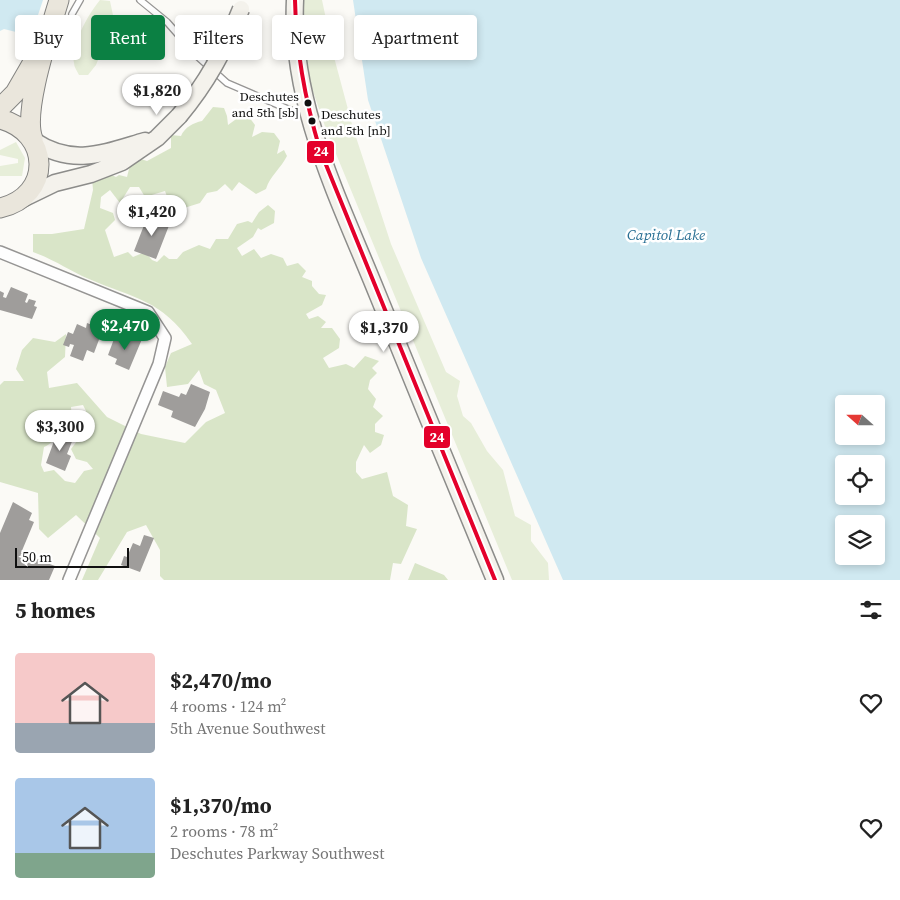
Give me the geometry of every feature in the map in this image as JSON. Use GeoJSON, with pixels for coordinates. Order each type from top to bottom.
{"type":"FeatureCollection","features":[{"type":"Feature","properties":{"kind":"main road"},"geometry":{"type":"LineString","coordinates":[[55,15],[59,0]]}},
{"type":"Feature","properties":{"kind":"main road"},"geometry":{"type":"LineString","coordinates":[[33,140],[2,110],[35,60]]}},
{"type":"Feature","properties":{"kind":"main road"},"geometry":{"type":"LineString","coordinates":[[8,206],[31,189],[38,178],[40,164],[29,118],[43,60]]}},
{"type":"Feature","properties":{"kind":"street"},"geometry":{"type":"LineString","coordinates":[[295,0],[294,21],[299,78],[314,134],[341,207],[495,580]]}},
{"type":"Feature","properties":{"kind":"street"},"geometry":{"type":"LineString","coordinates":[[8,206],[55,182],[91,174],[122,162],[157,138],[179,116],[211,74],[225,48],[243,4]]}},
{"type":"Feature","properties":{"kind":"street"},"geometry":{"type":"LineString","coordinates":[[33,140],[48,150],[75,156],[92,156],[157,138]]}},
{"type":"Feature","properties":{"kind":"street"},"geometry":{"type":"LineString","coordinates":[[0,252],[148,312],[165,338],[159,364],[68,580]]}},
{"type":"Feature","properties":{"kind":"lane"},"geometry":{"type":"LineString","coordinates":[[72,14],[80,0]]}},
{"type":"Feature","properties":{"kind":"lane"},"geometry":{"type":"LineString","coordinates":[[140,0],[167,22],[197,56],[228,83],[290,110],[297,111]]}},
{"type":"Feature","properties":{"kind":"green space"},"geometry":{"type":"Polygon","coordinates":[[[100,0],[110,1],[113,15],[91,15],[91,60],[98,60],[88,75],[79,75],[75,68],[74,60],[81,60],[81,32],[91,13],[100,0]]]}},
{"type":"Feature","properties":{"kind":"green space"},"geometry":{"type":"Polygon","coordinates":[[[303,0],[322,0],[325,15],[303,15],[303,0]]]}},
{"type":"Feature","properties":{"kind":"green space"},"geometry":{"type":"Polygon","coordinates":[[[306,60],[335,60],[353,128],[391,244],[446,372],[460,381],[457,396],[463,416],[471,423],[487,451],[503,470],[515,516],[531,525],[531,541],[548,563],[549,580],[512,580],[327,132],[310,83],[306,60]]]}},
{"type":"Feature","properties":{"kind":"green space"},"geometry":{"type":"Polygon","coordinates":[[[213,107],[224,108],[228,125],[239,117],[249,117],[255,125],[252,137],[262,132],[274,133],[280,141],[277,154],[284,150],[287,156],[266,189],[256,194],[239,182],[232,191],[225,184],[217,191],[207,193],[200,203],[181,209],[169,202],[165,191],[145,197],[139,187],[130,187],[120,203],[110,190],[101,197],[100,208],[113,213],[115,220],[105,230],[114,257],[128,252],[133,257],[145,252],[152,260],[157,262],[164,255],[169,259],[177,259],[183,252],[199,245],[210,249],[216,239],[228,239],[237,224],[248,221],[252,223],[259,212],[268,205],[275,211],[274,223],[261,230],[258,228],[253,237],[237,248],[242,256],[254,249],[261,258],[271,254],[283,258],[287,266],[298,263],[306,271],[302,277],[312,281],[312,286],[319,294],[326,295],[322,305],[306,314],[309,319],[318,316],[326,322],[321,328],[332,328],[340,339],[339,348],[323,358],[329,368],[346,364],[354,368],[365,356],[379,361],[372,368],[377,373],[370,380],[368,389],[376,399],[373,407],[383,416],[375,424],[375,432],[384,435],[381,445],[370,453],[364,445],[356,462],[356,472],[362,479],[387,472],[393,496],[408,505],[406,526],[417,529],[401,564],[393,563],[390,580],[164,580],[160,576],[160,550],[146,525],[127,532],[98,580],[82,580],[100,538],[76,515],[48,538],[39,529],[38,493],[0,482],[0,385],[4,381],[24,381],[16,369],[22,350],[33,338],[55,342],[66,334],[65,357],[47,372],[49,388],[77,383],[107,417],[141,434],[185,443],[206,422],[225,413],[216,390],[204,384],[199,370],[188,384],[167,387],[165,367],[171,353],[192,344],[181,329],[169,318],[158,309],[134,296],[89,279],[33,252],[33,234],[52,234],[84,229],[93,190],[92,178],[105,172],[116,177],[119,175],[127,177],[131,161],[138,158],[147,161],[171,148],[171,135],[181,136],[190,126],[202,121],[213,107]],[[83,405],[71,407],[72,422],[64,427],[52,442],[44,447],[41,465],[44,472],[54,470],[65,481],[75,483],[84,471],[93,469],[87,462],[76,459],[71,449],[77,441],[72,429],[75,419],[83,418],[86,411],[83,405]]]}},
{"type":"Feature","properties":{"kind":"green space"},"geometry":{"type":"Polygon","coordinates":[[[16,142],[25,158],[22,176],[0,176],[0,166],[18,163],[18,159],[0,155],[0,150],[16,142]]]}},
{"type":"Feature","properties":{"kind":"green space"},"geometry":{"type":"Polygon","coordinates":[[[415,563],[444,575],[448,580],[408,580],[415,563]]]}},
{"type":"Feature","properties":{"kind":"water"},"geometry":{"type":"Polygon","coordinates":[[[0,0],[43,0],[38,15],[15,15],[15,32],[4,29],[0,31],[0,0]]]}},
{"type":"Feature","properties":{"kind":"water","name":"Capitol Lake"},"geometry":{"type":"Polygon","coordinates":[[[353,0],[900,0],[900,580],[563,580],[421,258],[368,100],[362,60],[477,60],[477,15],[355,15],[353,0]]]}},
{"type":"Feature","properties":{"kind":"building"},"geometry":{"type":"Polygon","coordinates":[[[148,215],[170,223],[156,259],[134,251],[148,215]]]}},
{"type":"Feature","properties":{"kind":"building"},"geometry":{"type":"Polygon","coordinates":[[[11,287],[28,294],[25,302],[27,303],[29,299],[36,301],[34,306],[37,307],[32,319],[0,310],[0,291],[4,293],[3,297],[6,298],[11,287]]]}},
{"type":"Feature","properties":{"kind":"building"},"geometry":{"type":"Polygon","coordinates":[[[87,323],[103,329],[94,353],[87,350],[83,361],[70,356],[74,345],[70,344],[69,347],[63,345],[68,332],[73,334],[77,324],[86,328],[87,323]]]}},
{"type":"Feature","properties":{"kind":"building"},"geometry":{"type":"Polygon","coordinates":[[[126,333],[142,339],[129,370],[115,364],[117,359],[108,355],[114,339],[123,341],[126,333]]]}},
{"type":"Feature","properties":{"kind":"building"},"geometry":{"type":"Polygon","coordinates":[[[191,384],[210,392],[205,409],[195,427],[171,417],[173,411],[158,405],[163,391],[179,397],[181,393],[186,395],[191,384]]]}},
{"type":"Feature","properties":{"kind":"building"},"geometry":{"type":"Polygon","coordinates":[[[57,433],[73,439],[67,454],[71,456],[65,471],[46,463],[57,433]]]}},
{"type":"Feature","properties":{"kind":"building"},"geometry":{"type":"Polygon","coordinates":[[[13,502],[32,513],[29,520],[34,522],[21,553],[55,566],[49,580],[0,580],[0,533],[13,502]]]}},
{"type":"Feature","properties":{"kind":"building"},"geometry":{"type":"Polygon","coordinates":[[[144,535],[154,538],[140,572],[121,565],[124,556],[127,557],[133,543],[140,546],[144,535]]]}},
{"type":"Feature","properties":{"kind":"transit line","name":"24"},"geometry":{"type":"LineString","coordinates":[[295,0],[297,39],[302,76],[320,150],[495,580]]}},
{"type":"Feature","properties":{"kind":"place","name":"Deschutes and 5th [sb]"},"geometry":{"type":"Point","coordinates":[308,103]}},
{"type":"Feature","properties":{"kind":"place","name":"Deschutes and 5th [nb]"},"geometry":{"type":"Point","coordinates":[312,121]}}]}
